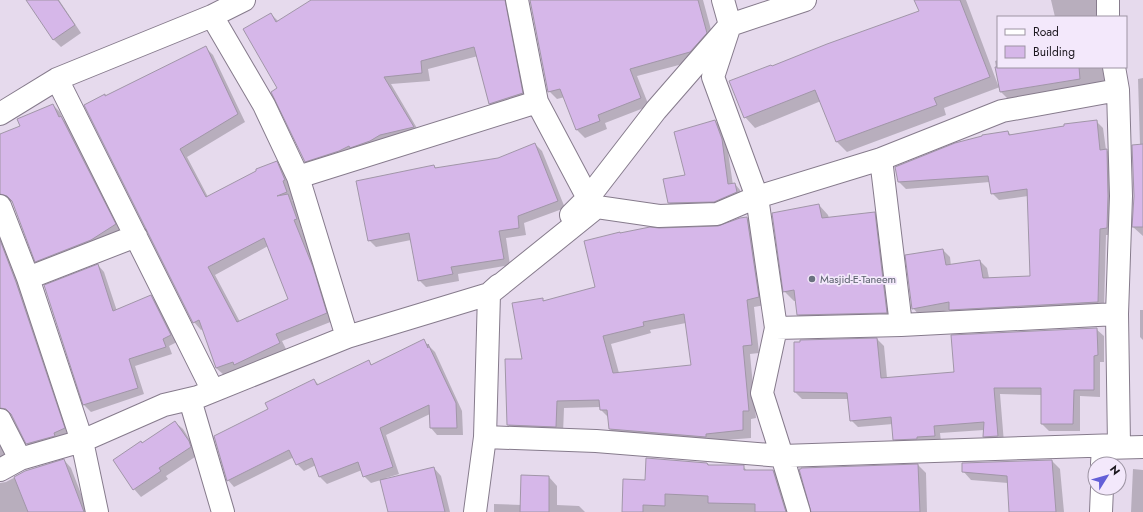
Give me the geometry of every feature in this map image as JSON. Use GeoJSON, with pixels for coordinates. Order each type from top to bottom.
{"type":"FeatureCollection","features":[{"type":"Feature","properties":{"kind":"street"},"geometry":{"type":"LineString","coordinates":[[0,114],[57,79],[212,16],[244,0]]}},
{"type":"Feature","properties":{"kind":"street"},"geometry":{"type":"LineString","coordinates":[[517,0],[537,102],[588,198]]}},
{"type":"Feature","properties":{"kind":"street"},"geometry":{"type":"LineString","coordinates":[[723,0],[730,25],[713,78],[757,197],[776,328],[762,394],[799,512]]}},
{"type":"Feature","properties":{"kind":"street"},"geometry":{"type":"LineString","coordinates":[[475,512],[485,437],[488,294],[588,198],[656,110],[730,25],[805,0]]}},
{"type":"Feature","properties":{"kind":"street"},"geometry":{"type":"LineString","coordinates":[[1108,0],[1108,16]]}},
{"type":"Feature","properties":{"kind":"street"},"geometry":{"type":"LineString","coordinates":[[212,16],[264,105],[298,177],[347,337]]}},
{"type":"Feature","properties":{"kind":"street"},"geometry":{"type":"LineString","coordinates":[[1108,452],[1117,314],[1121,196],[1118,90],[1114,68]]}},
{"type":"Feature","properties":{"kind":"street"},"geometry":{"type":"LineString","coordinates":[[57,79],[136,236],[205,394]]}},
{"type":"Feature","properties":{"kind":"street"},"geometry":{"type":"LineString","coordinates":[[0,470],[20,459],[82,441],[164,405],[205,394],[347,337],[488,294],[597,208],[659,216],[717,214],[757,197],[881,159],[1002,111],[1118,90]]}},
{"type":"Feature","properties":{"kind":"street"},"geometry":{"type":"LineString","coordinates":[[298,177],[537,102]]}},
{"type":"Feature","properties":{"kind":"street"},"geometry":{"type":"LineString","coordinates":[[881,159],[901,325]]}},
{"type":"Feature","properties":{"kind":"street"},"geometry":{"type":"LineString","coordinates":[[0,206],[28,278],[82,441],[97,512]]}},
{"type":"Feature","properties":{"kind":"street"},"geometry":{"type":"LineString","coordinates":[[28,278],[136,236]]}},
{"type":"Feature","properties":{"kind":"street"},"geometry":{"type":"LineString","coordinates":[[776,328],[901,325],[1117,314]]}},
{"type":"Feature","properties":{"kind":"street"},"geometry":{"type":"LineString","coordinates":[[205,394],[191,403],[224,512]]}},
{"type":"Feature","properties":{"kind":"street"},"geometry":{"type":"LineString","coordinates":[[0,420],[20,459]]}},
{"type":"Feature","properties":{"kind":"street"},"geometry":{"type":"LineString","coordinates":[[485,437],[596,441],[782,456],[1108,452],[1143,447]]}},
{"type":"Feature","properties":{"kind":"street"},"geometry":{"type":"LineString","coordinates":[[1102,496],[1102,512]]}},
{"type":"Feature","properties":{"kind":"building"},"geometry":{"type":"Polygon","coordinates":[[[26,0],[58,0],[75,25],[53,40],[26,0]]]}},
{"type":"Feature","properties":{"kind":"building"},"geometry":{"type":"Polygon","coordinates":[[[311,0],[505,0],[523,93],[489,104],[474,47],[421,61],[422,73],[384,77],[414,127],[380,135],[370,141],[350,148],[349,146],[339,151],[305,162],[271,92],[277,88],[243,29],[271,13],[276,22],[311,0]]]}},
{"type":"Feature","properties":{"kind":"building"},"geometry":{"type":"Polygon","coordinates":[[[530,0],[698,0],[707,33],[690,52],[630,69],[641,98],[598,115],[600,121],[576,130],[560,89],[548,92],[530,0]]]}},
{"type":"Feature","properties":{"kind":"building"},"geometry":{"type":"Polygon","coordinates":[[[914,0],[960,0],[990,77],[934,98],[937,105],[836,142],[815,90],[744,118],[729,81],[919,11],[914,0]]]}},
{"type":"Feature","properties":{"kind":"building"},"geometry":{"type":"Polygon","coordinates":[[[206,46],[238,114],[180,149],[206,197],[256,171],[256,169],[277,161],[285,180],[283,181],[287,192],[277,196],[288,194],[297,219],[294,220],[313,267],[327,313],[276,334],[280,343],[234,365],[233,362],[216,368],[199,320],[193,323],[84,105],[105,94],[105,96],[206,46]],[[264,238],[208,267],[237,322],[288,299],[264,238]]]}},
{"type":"Feature","properties":{"kind":"building"},"geometry":{"type":"Polygon","coordinates":[[[995,67],[1079,68],[1080,79],[1000,92],[995,67]]]}},
{"type":"Feature","properties":{"kind":"building"},"geometry":{"type":"Polygon","coordinates":[[[53,104],[59,117],[61,116],[116,224],[91,240],[35,262],[12,201],[7,196],[0,194],[0,134],[20,126],[17,119],[53,104]]]}},
{"type":"Feature","properties":{"kind":"building"},"geometry":{"type":"Polygon","coordinates":[[[715,120],[722,139],[728,184],[735,183],[737,192],[714,202],[668,203],[663,179],[685,175],[674,132],[715,120]]]}},
{"type":"Feature","properties":{"kind":"building"},"geometry":{"type":"Polygon","coordinates":[[[1097,120],[1100,150],[1107,149],[1108,196],[1107,228],[1100,229],[1098,302],[949,310],[949,302],[912,309],[905,255],[943,249],[946,265],[980,260],[983,278],[1030,276],[1027,189],[991,194],[988,176],[898,182],[895,167],[955,143],[982,135],[1008,131],[1009,135],[1064,126],[1064,124],[1097,120]]]}},
{"type":"Feature","properties":{"kind":"building"},"geometry":{"type":"Polygon","coordinates":[[[535,143],[558,201],[518,216],[519,228],[499,231],[504,259],[451,267],[453,274],[418,281],[409,233],[368,241],[356,181],[434,165],[435,168],[498,158],[535,143]]]}},
{"type":"Feature","properties":{"kind":"building"},"geometry":{"type":"Polygon","coordinates":[[[1143,144],[1143,227],[1132,227],[1134,196],[1132,145],[1143,144]]]}},
{"type":"Feature","properties":{"kind":"building"},"geometry":{"type":"Polygon","coordinates":[[[819,204],[822,218],[875,212],[887,313],[797,315],[794,290],[783,292],[772,213],[819,204]]]}},
{"type":"Feature","properties":{"kind":"building"},"geometry":{"type":"Polygon","coordinates":[[[747,217],[759,297],[747,300],[752,345],[743,346],[749,411],[743,411],[743,430],[706,434],[706,437],[609,429],[607,410],[600,410],[599,400],[557,401],[556,427],[507,425],[505,359],[522,359],[512,303],[543,298],[543,301],[595,287],[584,241],[620,232],[650,227],[718,226],[747,217]],[[684,314],[643,322],[644,326],[603,336],[613,373],[691,365],[684,314]]]}},
{"type":"Feature","properties":{"kind":"building"},"geometry":{"type":"Polygon","coordinates":[[[0,240],[16,282],[65,428],[54,433],[55,436],[26,444],[11,414],[6,409],[0,408],[0,240]]]}},
{"type":"Feature","properties":{"kind":"building"},"geometry":{"type":"Polygon","coordinates":[[[98,264],[113,311],[151,295],[171,335],[163,339],[166,347],[129,359],[138,388],[83,405],[44,285],[98,264]]]}},
{"type":"Feature","properties":{"kind":"building"},"geometry":{"type":"Polygon","coordinates":[[[1097,328],[1098,355],[1094,356],[1094,390],[1074,390],[1073,424],[1041,424],[1041,388],[994,388],[998,436],[983,437],[984,422],[934,426],[935,436],[917,437],[917,439],[893,440],[891,417],[850,421],[847,393],[794,392],[794,342],[800,342],[800,340],[877,338],[881,378],[954,372],[951,335],[1097,328]]]}},
{"type":"Feature","properties":{"kind":"building"},"geometry":{"type":"Polygon","coordinates":[[[424,339],[428,348],[428,344],[456,403],[457,428],[430,428],[429,405],[380,428],[393,467],[363,477],[358,462],[319,477],[312,458],[296,465],[289,450],[227,481],[214,436],[268,409],[265,403],[314,379],[317,385],[369,360],[371,365],[424,339]]]}},
{"type":"Feature","properties":{"kind":"building"},"geometry":{"type":"Polygon","coordinates":[[[175,421],[189,441],[191,447],[159,468],[161,471],[133,490],[113,460],[175,421]]]}},
{"type":"Feature","properties":{"kind":"building"},"geometry":{"type":"Polygon","coordinates":[[[646,458],[707,463],[708,465],[744,465],[744,470],[773,470],[786,512],[755,512],[755,504],[708,503],[708,496],[665,494],[665,506],[643,505],[643,512],[622,512],[623,479],[645,480],[646,458]]]}},
{"type":"Feature","properties":{"kind":"building"},"geometry":{"type":"Polygon","coordinates":[[[64,459],[84,512],[28,512],[14,477],[25,471],[64,459]]]}},
{"type":"Feature","properties":{"kind":"building"},"geometry":{"type":"Polygon","coordinates":[[[1052,460],[1056,512],[1009,512],[1007,476],[962,472],[962,463],[1052,460]]]}},
{"type":"Feature","properties":{"kind":"building"},"geometry":{"type":"Polygon","coordinates":[[[918,464],[920,512],[811,512],[799,469],[801,468],[918,464]]]}},
{"type":"Feature","properties":{"kind":"building"},"geometry":{"type":"Polygon","coordinates":[[[434,467],[445,512],[388,512],[380,480],[434,467]]]}},
{"type":"Feature","properties":{"kind":"building"},"geometry":{"type":"Polygon","coordinates":[[[521,475],[549,476],[549,512],[520,512],[521,475]]]}},
{"type":"Feature","properties":{"kind":"place","name":"Masjid-E-Taneem"},"geometry":{"type":"Point","coordinates":[812,279]}}]}
